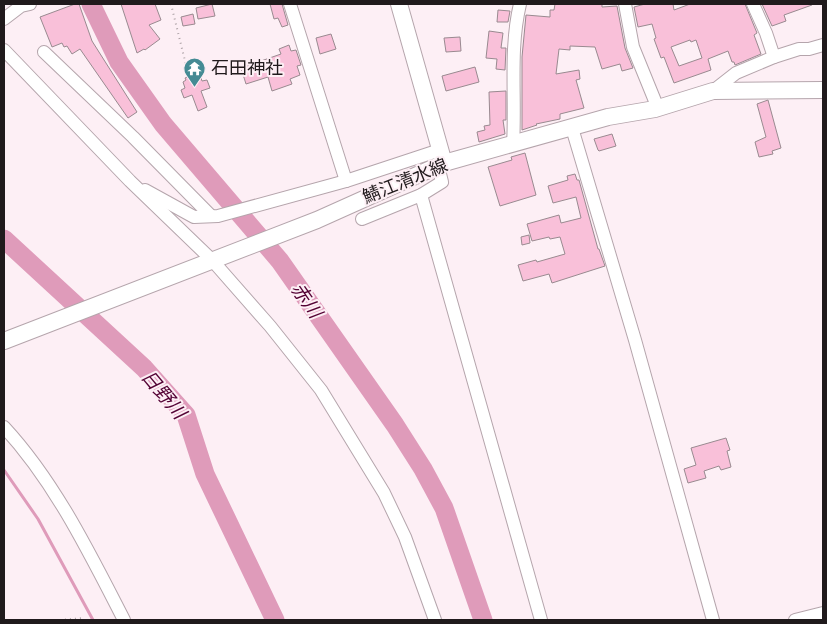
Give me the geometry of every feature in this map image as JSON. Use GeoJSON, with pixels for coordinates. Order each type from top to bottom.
{"type":"FeatureCollection","features":[{"type":"Feature","properties":{"kind":"main road"},"geometry":{"type":"LineString","coordinates":[[399,4],[441,160]]}},
{"type":"Feature","properties":{"kind":"main road","name":"鯖江清水線"},"geometry":{"type":"LineString","coordinates":[[4,341],[317,220],[441,160],[513,145],[608,117],[655,109],[713,91],[823,90]]}},
{"type":"Feature","properties":{"kind":"street"},"geometry":{"type":"LineString","coordinates":[[4,19],[21,6],[30,4]]}},
{"type":"Feature","properties":{"kind":"street"},"geometry":{"type":"LineString","coordinates":[[290,4],[346,181]]}},
{"type":"Feature","properties":{"kind":"street"},"geometry":{"type":"LineString","coordinates":[[513,145],[515,108],[512,94],[516,19],[520,4]]}},
{"type":"Feature","properties":{"kind":"street"},"geometry":{"type":"LineString","coordinates":[[625,4],[633,47],[655,101],[655,109]]}},
{"type":"Feature","properties":{"kind":"street"},"geometry":{"type":"LineString","coordinates":[[753,4],[774,57]]}},
{"type":"Feature","properties":{"kind":"street"},"geometry":{"type":"LineString","coordinates":[[713,91],[736,74],[774,57],[798,49],[809,49],[823,45]]}},
{"type":"Feature","properties":{"kind":"street"},"geometry":{"type":"LineString","coordinates":[[4,50],[130,181],[205,263],[270,326],[326,398],[384,492],[405,537],[434,620]]}},
{"type":"Feature","properties":{"kind":"street"},"geometry":{"type":"LineString","coordinates":[[44,52],[133,137],[211,216]]}},
{"type":"Feature","properties":{"kind":"street"},"geometry":{"type":"LineString","coordinates":[[572,128],[635,340],[713,620]]}},
{"type":"Feature","properties":{"kind":"street"},"geometry":{"type":"LineString","coordinates":[[130,181],[194,217],[218,216],[346,181],[441,160],[442,182],[421,195],[362,219]]}},
{"type":"Feature","properties":{"kind":"street"},"geometry":{"type":"LineString","coordinates":[[421,195],[541,620]]}},
{"type":"Feature","properties":{"kind":"street"},"geometry":{"type":"LineString","coordinates":[[4,427],[47,482],[92,559],[124,620]]}},
{"type":"Feature","properties":{"kind":"street"},"geometry":{"type":"LineString","coordinates":[[796,620],[823,612]]}},
{"type":"Feature","properties":{"kind":"path"},"geometry":{"type":"LineString","coordinates":[[171,4],[187,69]]}},
{"type":"Feature","properties":{"kind":"path"},"geometry":{"type":"LineString","coordinates":[[60,620],[84,618]]}},
{"type":"Feature","properties":{"kind":"building"},"geometry":{"type":"Polygon","coordinates":[[[79,4],[92,41],[137,112],[128,118],[80,49],[72,54],[67,46],[64,47],[62,43],[52,47],[40,17],[79,4]]]}},
{"type":"Feature","properties":{"kind":"building"},"geometry":{"type":"Polygon","coordinates":[[[121,4],[155,4],[161,20],[149,25],[160,39],[145,50],[137,53],[121,4]]]}},
{"type":"Feature","properties":{"kind":"building"},"geometry":{"type":"Polygon","coordinates":[[[212,4],[215,16],[198,19],[196,8],[212,4]]]}},
{"type":"Feature","properties":{"kind":"building"},"geometry":{"type":"Polygon","coordinates":[[[270,4],[282,4],[288,25],[282,27],[278,18],[274,19],[270,4]]]}},
{"type":"Feature","properties":{"kind":"building"},"geometry":{"type":"Polygon","coordinates":[[[555,4],[602,4],[602,7],[617,6],[625,48],[633,68],[622,71],[620,64],[602,69],[595,47],[570,46],[570,50],[559,49],[556,74],[579,70],[580,79],[576,80],[584,108],[560,114],[560,119],[536,124],[522,130],[522,57],[526,15],[550,17],[550,10],[554,10],[555,4]]]}},
{"type":"Feature","properties":{"kind":"building"},"geometry":{"type":"Polygon","coordinates":[[[645,4],[673,4],[674,10],[690,4],[745,4],[757,33],[754,35],[761,54],[735,65],[728,51],[708,59],[711,70],[674,83],[664,57],[661,58],[654,39],[656,38],[652,24],[638,27],[634,7],[645,4]],[[690,40],[671,47],[679,66],[702,58],[696,40],[691,42],[690,40]]]}},
{"type":"Feature","properties":{"kind":"building"},"geometry":{"type":"Polygon","coordinates":[[[762,4],[812,5],[784,15],[786,21],[772,26],[762,4]]]}},
{"type":"Feature","properties":{"kind":"building"},"geometry":{"type":"Polygon","coordinates":[[[498,10],[510,11],[508,22],[497,22],[498,10]]]}},
{"type":"Feature","properties":{"kind":"building"},"geometry":{"type":"Polygon","coordinates":[[[193,14],[195,24],[183,26],[181,17],[193,14]]]}},
{"type":"Feature","properties":{"kind":"building"},"geometry":{"type":"Polygon","coordinates":[[[489,31],[503,33],[501,48],[506,48],[505,70],[496,69],[497,59],[486,58],[489,31]]]}},
{"type":"Feature","properties":{"kind":"building"},"geometry":{"type":"Polygon","coordinates":[[[331,34],[336,49],[320,54],[316,38],[331,34]]]}},
{"type":"Feature","properties":{"kind":"building"},"geometry":{"type":"Polygon","coordinates":[[[460,37],[461,51],[446,52],[444,38],[460,37]]]}},
{"type":"Feature","properties":{"kind":"building"},"geometry":{"type":"Polygon","coordinates":[[[289,45],[291,51],[296,50],[301,65],[297,66],[300,75],[290,79],[292,84],[272,91],[268,77],[246,84],[241,68],[281,54],[279,49],[289,45]]]}},
{"type":"Feature","properties":{"kind":"building"},"geometry":{"type":"Polygon","coordinates":[[[475,67],[479,82],[446,91],[442,76],[475,67]]]}},
{"type":"Feature","properties":{"kind":"building"},"geometry":{"type":"Polygon","coordinates":[[[195,74],[196,77],[200,75],[202,81],[207,80],[210,88],[201,91],[207,107],[198,111],[192,95],[184,98],[181,90],[185,88],[183,82],[186,80],[185,78],[195,74]]]}},
{"type":"Feature","properties":{"kind":"building"},"geometry":{"type":"Polygon","coordinates":[[[506,91],[506,120],[503,120],[505,134],[479,142],[477,132],[485,130],[484,126],[490,125],[489,92],[506,91]]]}},
{"type":"Feature","properties":{"kind":"building"},"geometry":{"type":"Polygon","coordinates":[[[768,100],[781,148],[772,151],[773,154],[759,157],[755,142],[766,137],[757,104],[768,100]]]}},
{"type":"Feature","properties":{"kind":"building"},"geometry":{"type":"Polygon","coordinates":[[[612,134],[616,146],[599,151],[594,139],[612,134]]]}},
{"type":"Feature","properties":{"kind":"building"},"geometry":{"type":"Polygon","coordinates":[[[525,153],[536,195],[500,206],[488,167],[512,160],[511,157],[525,153]]]}},
{"type":"Feature","properties":{"kind":"building"},"geometry":{"type":"Polygon","coordinates":[[[575,174],[577,180],[579,180],[598,249],[605,266],[552,283],[549,274],[523,281],[518,265],[565,254],[560,237],[550,239],[549,237],[532,241],[527,224],[559,215],[561,223],[581,218],[576,197],[553,203],[548,186],[568,180],[567,176],[575,174]]]}},
{"type":"Feature","properties":{"kind":"building"},"geometry":{"type":"Polygon","coordinates":[[[529,235],[530,243],[522,245],[521,237],[529,235]]]}},
{"type":"Feature","properties":{"kind":"building"},"geometry":{"type":"Polygon","coordinates":[[[726,438],[730,450],[727,451],[731,467],[721,470],[719,466],[704,471],[706,478],[688,483],[684,469],[696,465],[691,448],[726,438]]]}},
{"type":"Feature","properties":{"kind":"waterway","name":"赤川"},"geometry":{"type":"LineString","coordinates":[[91,4],[119,62],[163,124],[280,261],[395,425],[423,469],[444,508],[483,620]]}},
{"type":"Feature","properties":{"kind":"waterway","name":"日野川"},"geometry":{"type":"LineString","coordinates":[[4,239],[144,368],[186,415],[205,474],[275,620]]}},
{"type":"Feature","properties":{"kind":"waterway"},"geometry":{"type":"LineString","coordinates":[[4,470],[38,519],[93,620]]}},
{"type":"Feature","properties":{"kind":"place","name":"石田神社"},"geometry":{"type":"Point","coordinates":[195,87]}}]}
